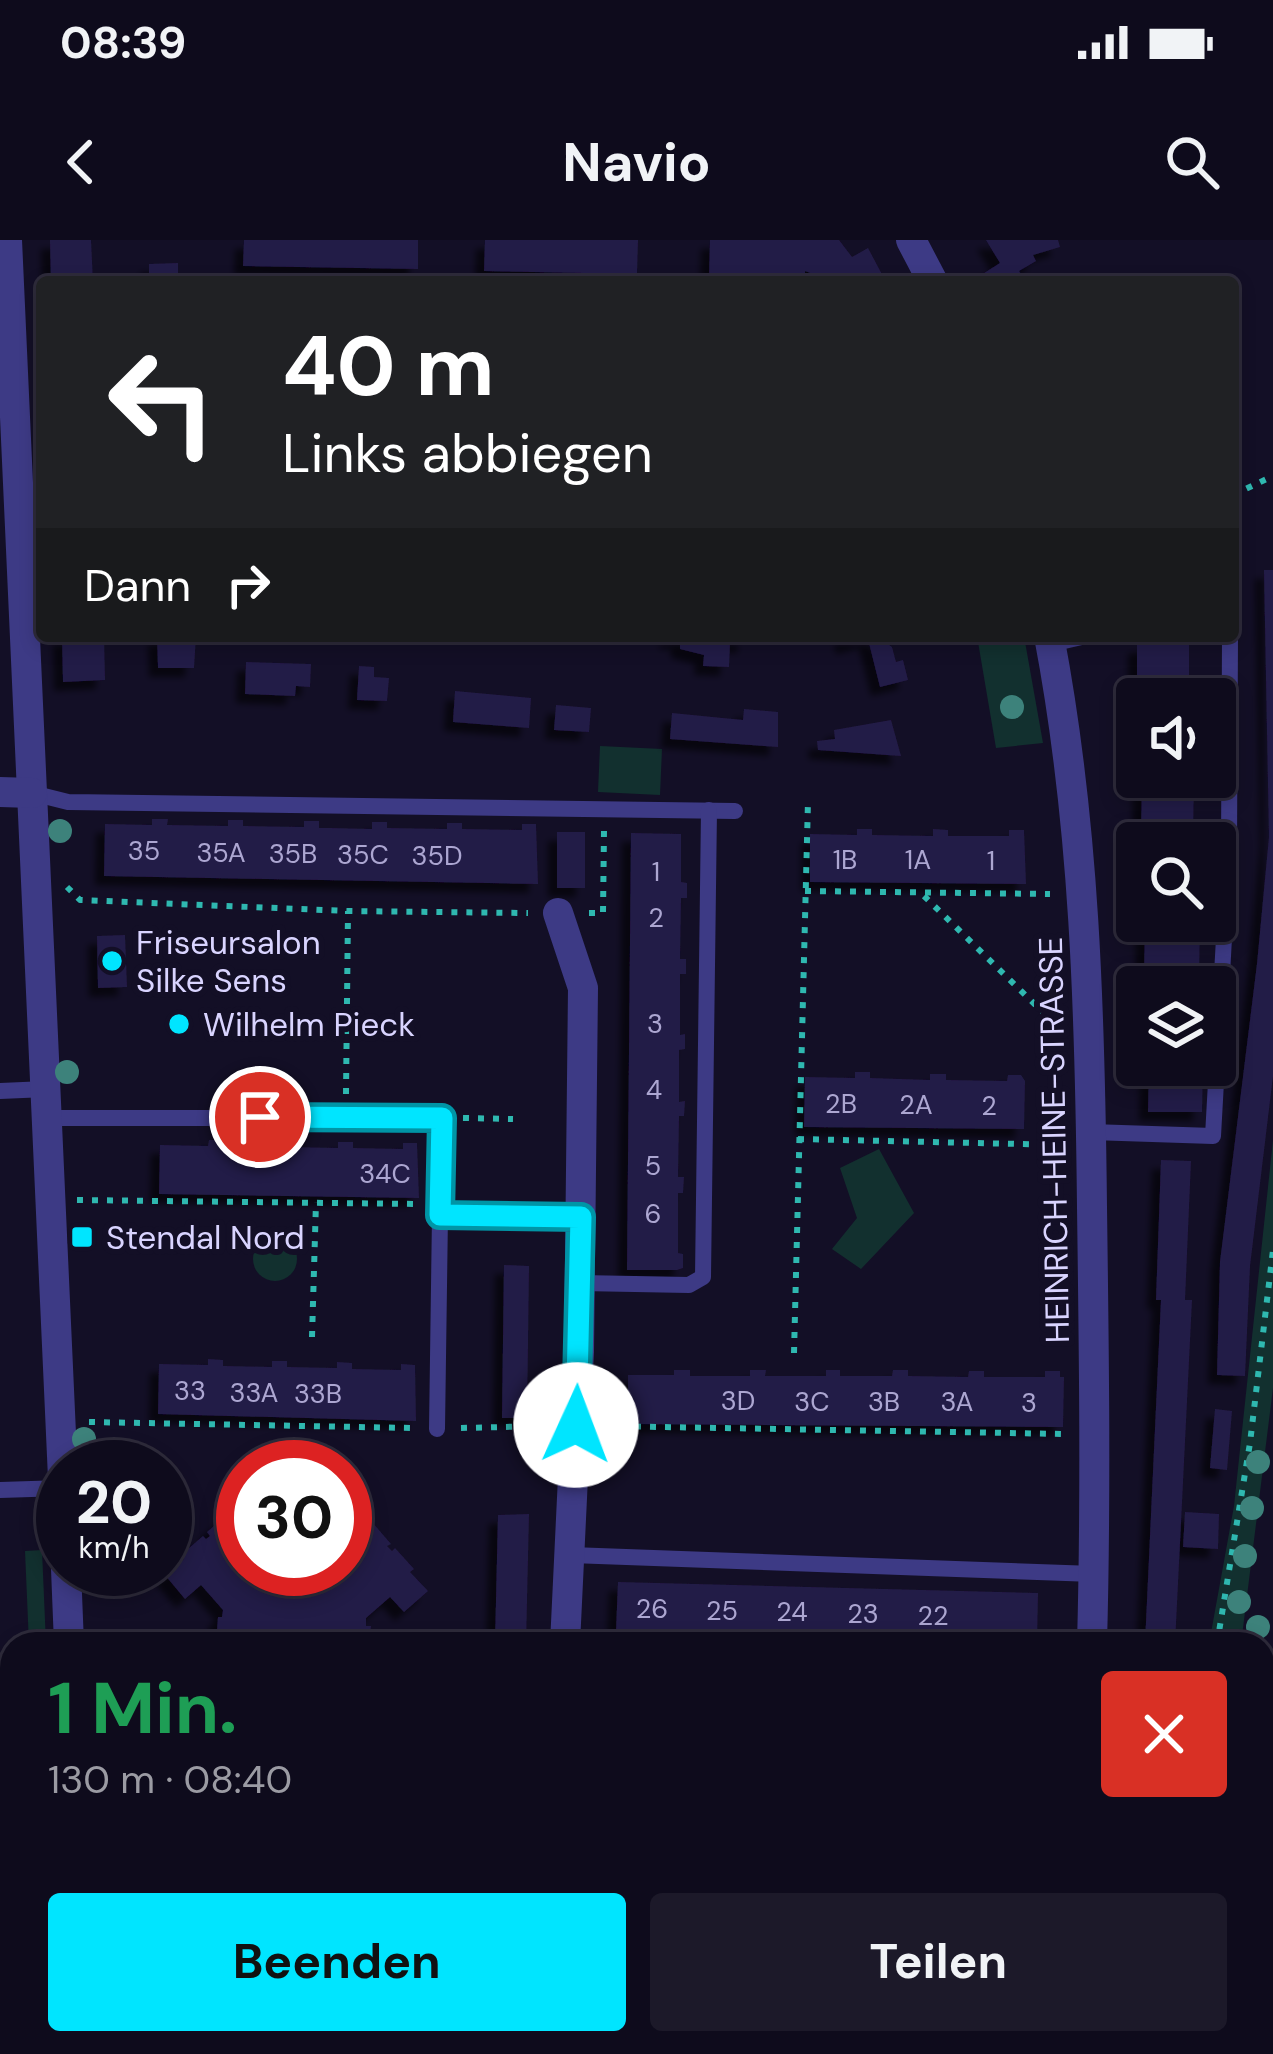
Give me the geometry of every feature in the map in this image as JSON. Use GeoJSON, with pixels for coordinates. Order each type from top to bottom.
{"type":"FeatureCollection","features":[{"type":"Feature","properties":{"kind":"street"},"geometry":{"type":"LineString","coordinates":[[7,240],[30,526],[35,884],[62,1440]]}},
{"type":"Feature","properties":{"kind":"street"},"geometry":{"type":"LineString","coordinates":[[911,240],[929,276]]}},
{"type":"Feature","properties":{"kind":"street","name":"HEINRICH-HEINE-STRASSE"},"geometry":{"type":"LineString","coordinates":[[1050,642],[1084,895],[1091,1030],[1092,1632]]}},
{"type":"Feature","properties":{"kind":"street"},"geometry":{"type":"LineString","coordinates":[[0,791],[32,793]]}},
{"type":"Feature","properties":{"kind":"street"},"geometry":{"type":"LineString","coordinates":[[558,913],[584,988],[580,1283],[567,1632]]}},
{"type":"Feature","properties":{"kind":"street"},"geometry":{"type":"LineString","coordinates":[[67,1596],[69,1632]]}},
{"type":"Feature","properties":{"kind":"lane"},"geometry":{"type":"LineString","coordinates":[[1091,1139],[1213,1136],[1229,848],[1230,642]]}},
{"type":"Feature","properties":{"kind":"lane"},"geometry":{"type":"LineString","coordinates":[[32,793],[68,802],[735,811]]}},
{"type":"Feature","properties":{"kind":"lane"},"geometry":{"type":"LineString","coordinates":[[580,1283],[689,1285],[703,1277],[709,810]]}},
{"type":"Feature","properties":{"kind":"lane"},"geometry":{"type":"LineString","coordinates":[[0,1091],[46,1104],[442,1118],[436,1429]]}},
{"type":"Feature","properties":{"kind":"lane"},"geometry":{"type":"LineString","coordinates":[[440,1210],[581,1217]]}},
{"type":"Feature","properties":{"kind":"lane"},"geometry":{"type":"LineString","coordinates":[[0,1490],[36,1489]]}},
{"type":"Feature","properties":{"kind":"lane"},"geometry":{"type":"LineString","coordinates":[[571,1556],[1094,1574]]}},
{"type":"Feature","properties":{"kind":"path"},"geometry":{"type":"LineString","coordinates":[[1239,492],[1273,476]]}},
{"type":"Feature","properties":{"kind":"path"},"geometry":{"type":"LineString","coordinates":[[794,1353],[808,802]]}},
{"type":"Feature","properties":{"kind":"path"},"geometry":{"type":"LineString","coordinates":[[35,884],[64,883],[80,900],[348,911],[603,913],[604,809]]}},
{"type":"Feature","properties":{"kind":"path"},"geometry":{"type":"LineString","coordinates":[[805,891],[1084,895]]}},
{"type":"Feature","properties":{"kind":"path"},"geometry":{"type":"LineString","coordinates":[[922,893],[1061,1030],[1091,1030]]}},
{"type":"Feature","properties":{"kind":"path"},"geometry":{"type":"LineString","coordinates":[[345,1116],[348,911]]}},
{"type":"Feature","properties":{"kind":"path"},"geometry":{"type":"LineString","coordinates":[[442,1118],[514,1119]]}},
{"type":"Feature","properties":{"kind":"path"},"geometry":{"type":"LineString","coordinates":[[798,1139],[1091,1139]]}},
{"type":"Feature","properties":{"kind":"path"},"geometry":{"type":"LineString","coordinates":[[50,1199],[316,1202],[440,1210]]}},
{"type":"Feature","properties":{"kind":"path"},"geometry":{"type":"LineString","coordinates":[[312,1337],[316,1202]]}},
{"type":"Feature","properties":{"kind":"path"},"geometry":{"type":"LineString","coordinates":[[1219,1632],[1250,1443],[1273,1250]]}},
{"type":"Feature","properties":{"kind":"path"},"geometry":{"type":"LineString","coordinates":[[61,1422],[1094,1435]]}},
{"type":"Feature","properties":{"kind":"green space"},"geometry":{"type":"Polygon","coordinates":[[[978,642],[1025,642],[1043,743],[996,748],[978,642]]]}},
{"type":"Feature","properties":{"kind":"green space"},"geometry":{"type":"Polygon","coordinates":[[[600,746],[662,749],[660,795],[598,792],[600,746]]]}},
{"type":"Feature","properties":{"kind":"green space"},"geometry":{"type":"Polygon","coordinates":[[[1273,1140],[1273,1388],[1242,1632],[1211,1632],[1234,1506],[1273,1140]]]}},
{"type":"Feature","properties":{"kind":"green space"},"geometry":{"type":"Polygon","coordinates":[[[879,1149],[914,1213],[861,1269],[832,1249],[857,1218],[840,1168],[879,1149]]]}},
{"type":"Feature","properties":{"kind":"green space"},"geometry":{"type":"Polygon","coordinates":[[[275,1237],[291,1243],[297,1259],[291,1275],[275,1281],[259,1275],[253,1259],[259,1243],[275,1237]]]}},
{"type":"Feature","properties":{"kind":"green space"},"geometry":{"type":"Polygon","coordinates":[[[36,1550],[36,1596],[44,1596],[45,1632],[28,1632],[25,1551],[36,1550]]]}},
{"type":"Feature","properties":{"kind":"building"},"geometry":{"type":"Polygon","coordinates":[[[50,240],[91,240],[93,276],[51,276],[50,240]]]}},
{"type":"Feature","properties":{"kind":"building"},"geometry":{"type":"Polygon","coordinates":[[[244,240],[418,240],[418,269],[243,266],[244,240]]]}},
{"type":"Feature","properties":{"kind":"building"},"geometry":{"type":"Polygon","coordinates":[[[485,240],[638,240],[637,274],[484,271],[485,240]]]}},
{"type":"Feature","properties":{"kind":"building"},"geometry":{"type":"Polygon","coordinates":[[[710,240],[839,240],[852,257],[868,248],[883,276],[814,276],[805,271],[805,276],[709,276],[710,240]]]}},
{"type":"Feature","properties":{"kind":"building"},"geometry":{"type":"Polygon","coordinates":[[[986,240],[1058,240],[1060,247],[1033,255],[1036,261],[1019,271],[1022,276],[981,275],[1000,263],[986,240]]]}},
{"type":"Feature","properties":{"kind":"building"},"geometry":{"type":"Polygon","coordinates":[[[178,263],[178,276],[149,276],[149,264],[178,263]]]}},
{"type":"Feature","properties":{"kind":"building"},"geometry":{"type":"Polygon","coordinates":[[[1264,570],[1273,570],[1273,1076],[1250,1266],[1245,1376],[1217,1375],[1220,1262],[1269,837],[1264,570]]]}},
{"type":"Feature","properties":{"kind":"building"},"geometry":{"type":"Polygon","coordinates":[[[62,642],[104,642],[105,680],[63,682],[62,642]]]}},
{"type":"Feature","properties":{"kind":"building"},"geometry":{"type":"Polygon","coordinates":[[[157,642],[196,642],[194,668],[158,668],[157,642]]]}},
{"type":"Feature","properties":{"kind":"building"},"geometry":{"type":"Polygon","coordinates":[[[680,642],[746,642],[730,643],[729,667],[703,666],[704,655],[680,649],[680,642]]]}},
{"type":"Feature","properties":{"kind":"building"},"geometry":{"type":"Polygon","coordinates":[[[869,642],[885,642],[892,647],[896,662],[903,660],[908,680],[880,687],[869,642]]]}},
{"type":"Feature","properties":{"kind":"building"},"geometry":{"type":"Polygon","coordinates":[[[1137,645],[1189,645],[1189,678],[1137,678],[1137,645]]]}},
{"type":"Feature","properties":{"kind":"building"},"geometry":{"type":"Polygon","coordinates":[[[246,662],[311,664],[310,687],[296,686],[295,696],[245,694],[246,662]]]}},
{"type":"Feature","properties":{"kind":"building"},"geometry":{"type":"Polygon","coordinates":[[[359,666],[374,667],[374,677],[389,678],[387,701],[357,700],[359,666]]]}},
{"type":"Feature","properties":{"kind":"building"},"geometry":{"type":"Polygon","coordinates":[[[455,691],[531,698],[529,728],[453,722],[455,691]]]}},
{"type":"Feature","properties":{"kind":"building"},"geometry":{"type":"Polygon","coordinates":[[[556,705],[591,708],[589,732],[554,730],[556,705]]]}},
{"type":"Feature","properties":{"kind":"building"},"geometry":{"type":"Polygon","coordinates":[[[744,709],[778,712],[778,747],[670,739],[672,713],[743,720],[744,709]]]}},
{"type":"Feature","properties":{"kind":"building"},"geometry":{"type":"Polygon","coordinates":[[[891,720],[901,756],[818,750],[817,741],[835,739],[834,730],[891,720]]]}},
{"type":"Feature","properties":{"kind":"building"},"geometry":{"type":"Polygon","coordinates":[[[1142,798],[1194,798],[1193,822],[1141,822],[1142,798]]]}},
{"type":"Feature","properties":{"kind":"building"},"geometry":{"type":"Polygon","coordinates":[[[152,819],[168,819],[167,825],[228,826],[228,820],[243,820],[243,826],[304,827],[304,821],[319,821],[319,828],[372,829],[372,822],[387,822],[387,828],[447,829],[447,823],[462,823],[462,829],[522,830],[522,824],[536,824],[538,884],[104,876],[105,824],[152,825],[152,819]]]}},
{"type":"Feature","properties":{"kind":"building"},"geometry":{"type":"Polygon","coordinates":[[[857,829],[872,829],[872,835],[933,836],[933,829],[948,830],[948,836],[1009,836],[1009,830],[1024,830],[1026,884],[810,882],[810,834],[857,835],[857,829]]]}},
{"type":"Feature","properties":{"kind":"building"},"geometry":{"type":"Polygon","coordinates":[[[557,832],[585,832],[585,888],[557,888],[557,832]]]}},
{"type":"Feature","properties":{"kind":"building"},"geometry":{"type":"Polygon","coordinates":[[[631,833],[681,834],[681,882],[687,883],[687,898],[681,898],[680,959],[686,959],[686,974],[680,974],[680,1035],[685,1034],[685,1049],[679,1050],[679,1102],[685,1101],[684,1116],[679,1116],[678,1177],[684,1177],[683,1193],[678,1193],[678,1253],[683,1254],[683,1268],[677,1270],[627,1270],[631,833]]]}},
{"type":"Feature","properties":{"kind":"building","name":"Friseursalon Silke Sens"},"geometry":{"type":"Polygon","coordinates":[[[125,935],[127,987],[98,988],[97,936],[125,935]]]}},
{"type":"Feature","properties":{"kind":"building"},"geometry":{"type":"Polygon","coordinates":[[[1145,942],[1200,942],[1199,966],[1144,966],[1145,942]]]}},
{"type":"Feature","properties":{"kind":"building"},"geometry":{"type":"Polygon","coordinates":[[[855,1072],[870,1072],[870,1078],[930,1080],[930,1074],[946,1074],[946,1080],[1007,1081],[1008,1075],[1021,1075],[1025,1081],[1024,1129],[804,1127],[805,1077],[855,1078],[855,1072]]]}},
{"type":"Feature","properties":{"kind":"building"},"geometry":{"type":"Polygon","coordinates":[[[1149,1086],[1203,1086],[1202,1112],[1148,1112],[1149,1086]]]}},
{"type":"Feature","properties":{"kind":"building"},"geometry":{"type":"Polygon","coordinates":[[[209,1140],[224,1140],[224,1146],[273,1147],[273,1141],[288,1141],[288,1147],[338,1148],[338,1142],[353,1142],[353,1148],[403,1149],[403,1143],[417,1143],[419,1198],[159,1194],[160,1145],[208,1146],[209,1140]]]}},
{"type":"Feature","properties":{"kind":"building"},"geometry":{"type":"Polygon","coordinates":[[[1161,1160],[1191,1161],[1185,1300],[1192,1300],[1176,1632],[1146,1632],[1161,1300],[1156,1300],[1161,1160]]]}},
{"type":"Feature","properties":{"kind":"building"},"geometry":{"type":"Polygon","coordinates":[[[504,1265],[529,1266],[527,1418],[502,1418],[504,1265]]]}},
{"type":"Feature","properties":{"kind":"building"},"geometry":{"type":"Polygon","coordinates":[[[208,1359],[223,1360],[223,1366],[272,1367],[272,1361],[287,1361],[287,1367],[337,1368],[337,1362],[352,1363],[352,1369],[401,1370],[401,1364],[415,1365],[416,1421],[158,1414],[159,1364],[208,1365],[208,1359]]]}},
{"type":"Feature","properties":{"kind":"building"},"geometry":{"type":"Polygon","coordinates":[[[674,1370],[690,1370],[690,1376],[750,1376],[750,1370],[766,1370],[765,1376],[826,1376],[826,1370],[840,1370],[840,1376],[892,1376],[893,1370],[908,1370],[908,1376],[968,1377],[969,1371],[984,1371],[984,1377],[1045,1377],[1045,1371],[1060,1371],[1064,1377],[1063,1427],[628,1424],[628,1375],[674,1375],[674,1370]]]}},
{"type":"Feature","properties":{"kind":"building"},"geometry":{"type":"Polygon","coordinates":[[[1215,1409],[1232,1411],[1227,1470],[1210,1468],[1215,1409]]]}},
{"type":"Feature","properties":{"kind":"building"},"geometry":{"type":"Polygon","coordinates":[[[1185,1512],[1219,1514],[1218,1549],[1183,1547],[1185,1512]]]}},
{"type":"Feature","properties":{"kind":"building"},"geometry":{"type":"Polygon","coordinates":[[[529,1514],[526,1632],[495,1632],[498,1515],[529,1514]]]}},
{"type":"Feature","properties":{"kind":"building"},"geometry":{"type":"Polygon","coordinates":[[[372,1522],[428,1591],[404,1612],[390,1597],[366,1618],[370,1632],[217,1632],[223,1610],[201,1585],[192,1593],[192,1546],[210,1536],[207,1532],[216,1524],[216,1596],[372,1596],[372,1522]]]}},
{"type":"Feature","properties":{"kind":"building"},"geometry":{"type":"Polygon","coordinates":[[[618,1582],[1038,1593],[1037,1632],[616,1632],[618,1582]]]}},
{"type":"Feature","properties":{"kind":"place","name":"Friseursalon Silke Sens"},"geometry":{"type":"Point","coordinates":[112,961]}},
{"type":"Feature","properties":{"kind":"place","name":"Wilhelm Pieck"},"geometry":{"type":"Point","coordinates":[179,1024]}},
{"type":"Feature","properties":{"kind":"place","name":"Stendal Nord"},"geometry":{"type":"Point","coordinates":[82,1237]}},
{"type":"Feature","properties":{"kind":"route"},"geometry":{"type":"LineString","coordinates":[[260,1117],[442,1118],[440,1215],[581,1217],[576,1425]]}}]}
